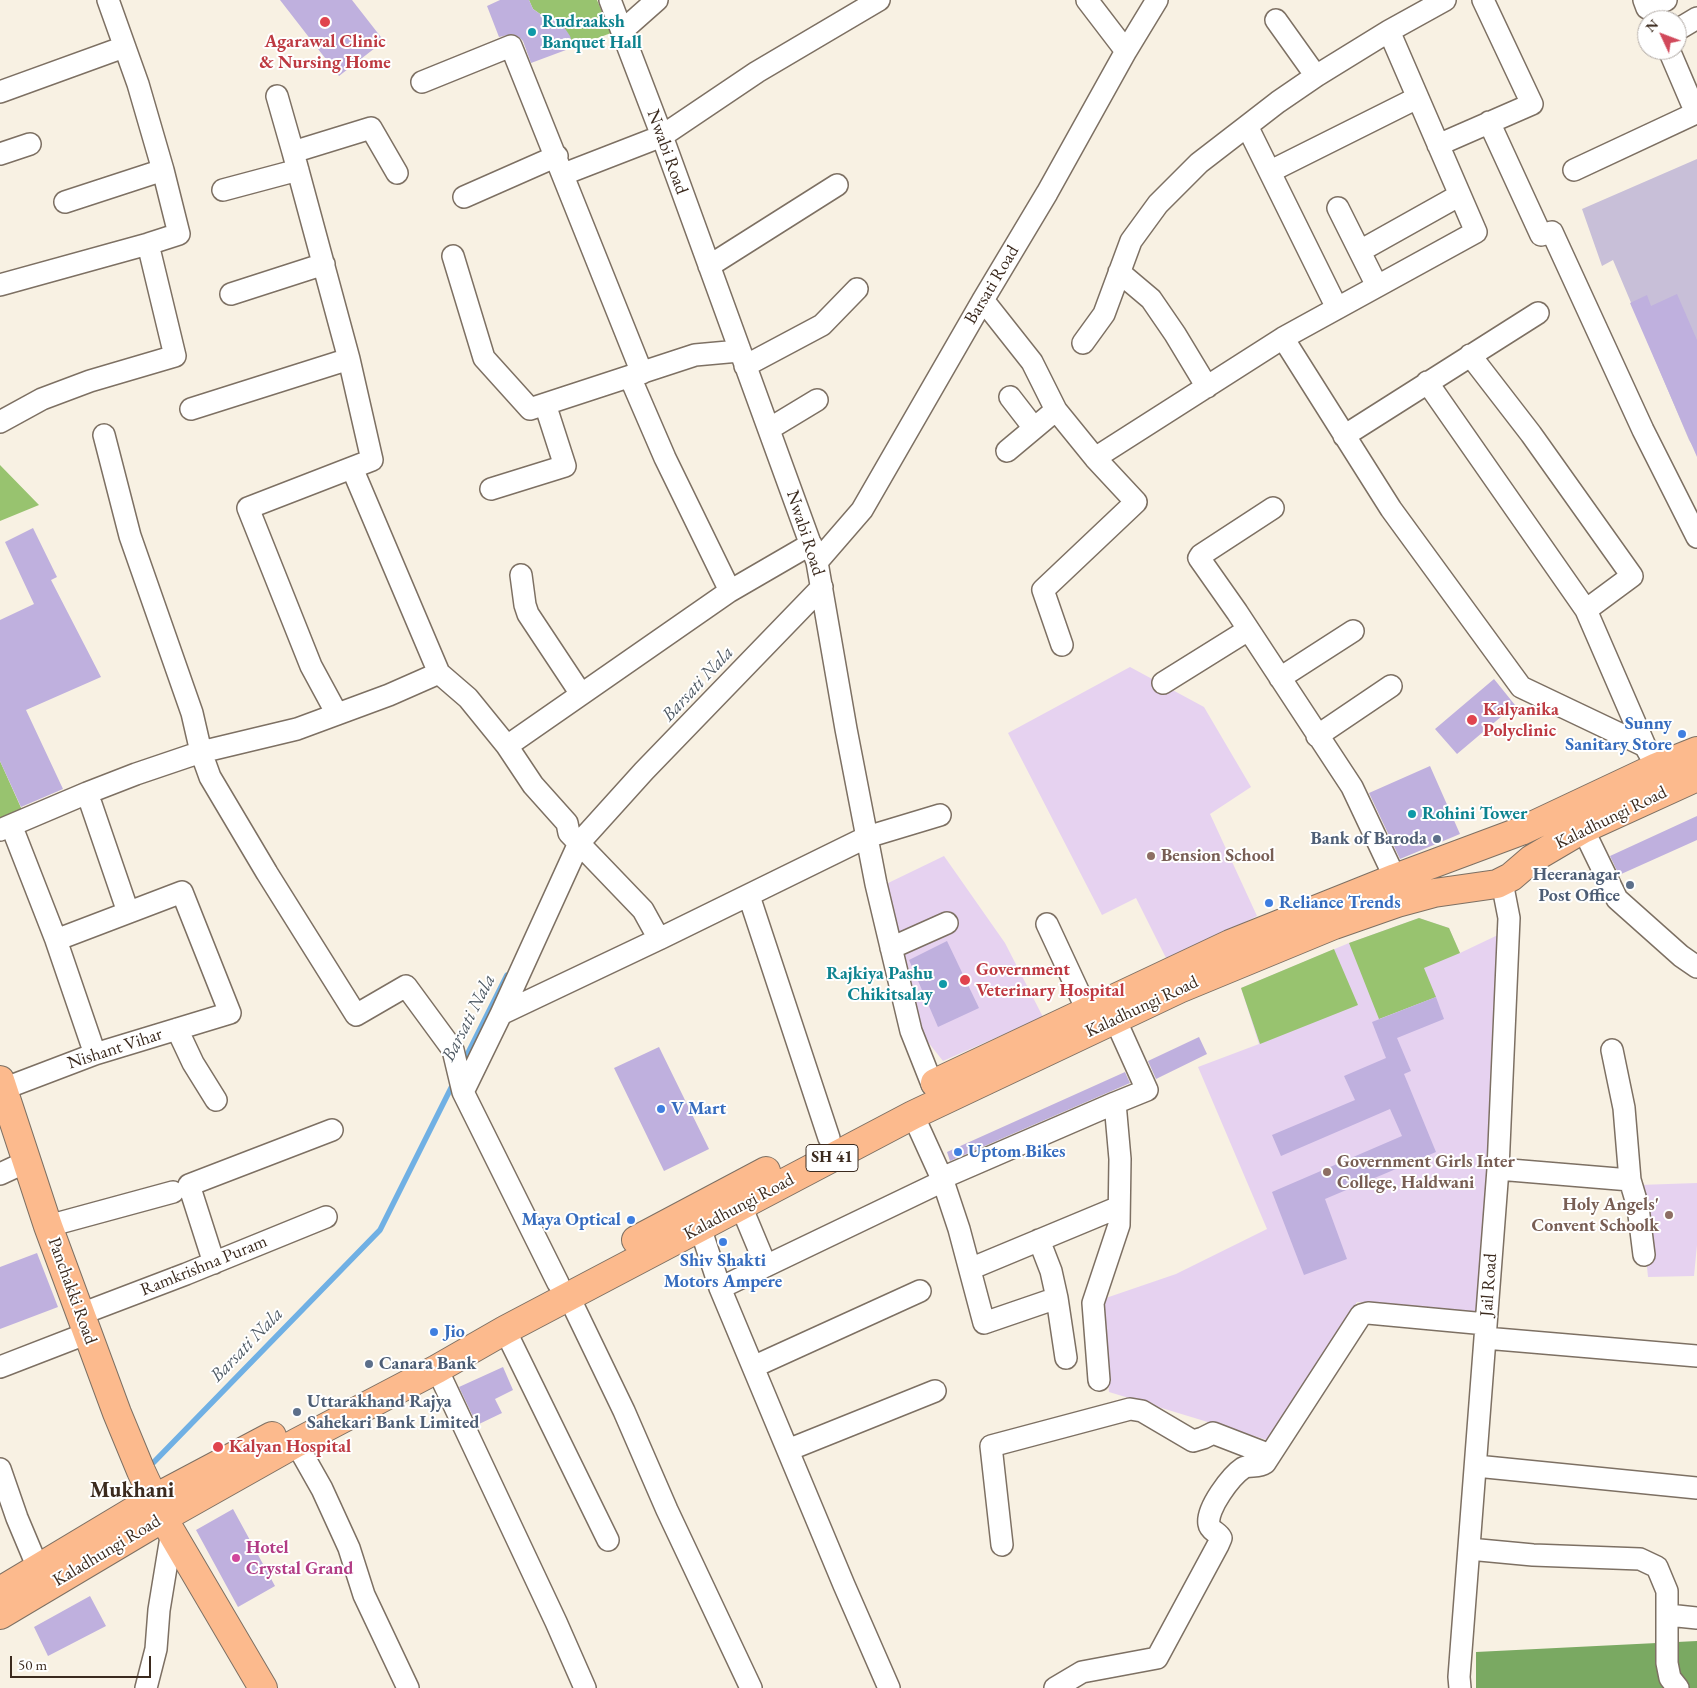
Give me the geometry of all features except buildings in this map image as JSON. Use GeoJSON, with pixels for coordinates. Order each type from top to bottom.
{"type":"FeatureCollection","features":[{"type":"Feature","properties":{"kind":"main road","name":"Kaladhungi Road"},"geometry":{"type":"LineString","coordinates":[[0,1615],[292,1436],[564,1290],[700,1227],[913,1115],[937,1093],[1087,1010],[1230,944],[1395,878],[1521,831],[1697,751]]}},
{"type":"Feature","properties":{"kind":"main road","name":"Kaladhungi Road"},"geometry":{"type":"LineString","coordinates":[[1656,768],[1697,777]]}},
{"type":"Feature","properties":{"kind":"main road","name":"Kaladhungi Road"},"geometry":{"type":"LineString","coordinates":[[433,1362],[505,1330],[677,1217],[829,1138],[1115,1019],[1179,989],[1334,925],[1434,893],[1502,882],[1511,877],[1532,859],[1583,829],[1656,768]]}},
{"type":"Feature","properties":{"kind":"main road"},"geometry":{"type":"LineString","coordinates":[[1521,831],[1530,844],[1532,859]]}},
{"type":"Feature","properties":{"kind":"main road"},"geometry":{"type":"LineString","coordinates":[[1463,853],[1464,871],[1469,881],[1475,887]]}},
{"type":"Feature","properties":{"kind":"main road","name":"Panchakki Road"},"geometry":{"type":"LineString","coordinates":[[1,1084],[48,1226],[117,1413],[163,1516],[263,1688]]}},
{"type":"Feature","properties":{"kind":"main road","name":"Kaladhungi Road"},"geometry":{"type":"LineString","coordinates":[[0,1591],[38,1568],[163,1516]]}},
{"type":"Feature","properties":{"kind":"street"},"geometry":{"type":"LineString","coordinates":[[0,285],[179,234],[138,84],[108,0]]}},
{"type":"Feature","properties":{"kind":"street","name":"Nwabi Road"},"geometry":{"type":"LineString","coordinates":[[610,0],[662,136],[814,553],[822,587],[846,729],[867,837],[891,948],[910,1031],[937,1093]]}},
{"type":"Feature","properties":{"kind":"street"},"geometry":{"type":"LineString","coordinates":[[622,31],[657,0]]}},
{"type":"Feature","properties":{"kind":"street"},"geometry":{"type":"LineString","coordinates":[[464,197],[560,165],[662,136],[758,72],[879,0]]}},
{"type":"Feature","properties":{"kind":"street"},"geometry":{"type":"LineString","coordinates":[[1086,0],[1126,51]]}},
{"type":"Feature","properties":{"kind":"street","name":"Barsati Road"},"geometry":{"type":"LineString","coordinates":[[507,746],[730,591],[814,553],[862,510],[1157,0]]}},
{"type":"Feature","properties":{"kind":"street"},"geometry":{"type":"LineString","coordinates":[[1438,145],[1532,104],[1483,0]]}},
{"type":"Feature","properties":{"kind":"street"},"geometry":{"type":"LineString","coordinates":[[1644,0],[1647,8],[1666,0]]}},
{"type":"Feature","properties":{"kind":"street"},"geometry":{"type":"LineString","coordinates":[[1083,343],[1104,314],[1131,241],[1158,204],[1199,163],[1278,102],[1316,76],[1440,1]]}},
{"type":"Feature","properties":{"kind":"street"},"geometry":{"type":"LineString","coordinates":[[1276,20],[1316,76]]}},
{"type":"Feature","properties":{"kind":"street"},"geometry":{"type":"LineString","coordinates":[[1095,458],[1283,338],[1476,232],[1389,31]]}},
{"type":"Feature","properties":{"kind":"street"},"geometry":{"type":"LineString","coordinates":[[422,82],[511,46],[560,165],[665,458],[730,591]]}},
{"type":"Feature","properties":{"kind":"street"},"geometry":{"type":"LineString","coordinates":[[0,92],[124,47]]}},
{"type":"Feature","properties":{"kind":"street"},"geometry":{"type":"LineString","coordinates":[[1574,170],[1696,113],[1673,60]]}},
{"type":"Feature","properties":{"kind":"street"},"geometry":{"type":"LineString","coordinates":[[277,96],[349,359],[372,460],[248,508],[311,666],[337,714]]}},
{"type":"Feature","properties":{"kind":"street"},"geometry":{"type":"LineString","coordinates":[[1271,171],[1417,98]]}},
{"type":"Feature","properties":{"kind":"street"},"geometry":{"type":"LineString","coordinates":[[1489,122],[1542,235],[1552,232],[1643,430],[1697,537]]}},
{"type":"Feature","properties":{"kind":"street"},"geometry":{"type":"LineString","coordinates":[[1247,126],[1271,171],[1337,308]]}},
{"type":"Feature","properties":{"kind":"street"},"geometry":{"type":"LineString","coordinates":[[223,190],[371,128],[397,173]]}},
{"type":"Feature","properties":{"kind":"street"},"geometry":{"type":"LineString","coordinates":[[0,154],[30,144]]}},
{"type":"Feature","properties":{"kind":"street"},"geometry":{"type":"LineString","coordinates":[[65,202],[163,170]]}},
{"type":"Feature","properties":{"kind":"street"},"geometry":{"type":"LineString","coordinates":[[709,266],[837,185]]}},
{"type":"Feature","properties":{"kind":"street"},"geometry":{"type":"LineString","coordinates":[[1360,251],[1460,195]]}},
{"type":"Feature","properties":{"kind":"street"},"geometry":{"type":"LineString","coordinates":[[1338,208],[1378,286]]}},
{"type":"Feature","properties":{"kind":"street"},"geometry":{"type":"LineString","coordinates":[[0,422],[42,399],[90,381],[175,356],[148,244]]}},
{"type":"Feature","properties":{"kind":"street"},"geometry":{"type":"LineString","coordinates":[[453,256],[484,358],[530,409],[694,356],[742,359],[822,325],[857,289]]}},
{"type":"Feature","properties":{"kind":"street"},"geometry":{"type":"LineString","coordinates":[[231,294],[324,264]]}},
{"type":"Feature","properties":{"kind":"street"},"geometry":{"type":"LineString","coordinates":[[1119,272],[1151,299],[1207,387]]}},
{"type":"Feature","properties":{"kind":"street"},"geometry":{"type":"LineString","coordinates":[[983,300],[1032,362],[1056,410],[1095,458],[1136,502],[1043,590],[1062,645]]}},
{"type":"Feature","properties":{"kind":"street"},"geometry":{"type":"LineString","coordinates":[[1344,436],[1538,313]]}},
{"type":"Feature","properties":{"kind":"street"},"geometry":{"type":"LineString","coordinates":[[1283,338],[1391,509],[1521,687],[1656,768]]}},
{"type":"Feature","properties":{"kind":"street"},"geometry":{"type":"LineString","coordinates":[[1470,355],[1532,434],[1632,576],[1586,610]]}},
{"type":"Feature","properties":{"kind":"street"},"geometry":{"type":"LineString","coordinates":[[191,409],[349,359]]}},
{"type":"Feature","properties":{"kind":"street"},"geometry":{"type":"LineString","coordinates":[[1427,382],[1586,610],[1656,768]]}},
{"type":"Feature","properties":{"kind":"street"},"geometry":{"type":"LineString","coordinates":[[1010,397],[1034,428]]}},
{"type":"Feature","properties":{"kind":"street"},"geometry":{"type":"LineString","coordinates":[[768,429],[818,400]]}},
{"type":"Feature","properties":{"kind":"street"},"geometry":{"type":"LineString","coordinates":[[491,489],[565,466],[545,404]]}},
{"type":"Feature","properties":{"kind":"street"},"geometry":{"type":"LineString","coordinates":[[1007,451],[1056,410]]}},
{"type":"Feature","properties":{"kind":"street"},"geometry":{"type":"LineString","coordinates":[[104,435],[130,536],[192,713],[201,752],[210,777],[267,873],[356,1014],[406,986],[453,1050],[460,1079],[624,1412],[751,1688]]}},
{"type":"Feature","properties":{"kind":"street"},"geometry":{"type":"LineString","coordinates":[[352,468],[439,673],[468,698],[507,746],[533,785],[567,823],[574,838],[643,910],[659,939]]}},
{"type":"Feature","properties":{"kind":"street"},"geometry":{"type":"LineString","coordinates":[[1273,508],[1200,555],[1199,558],[1352,787],[1395,878]]}},
{"type":"Feature","properties":{"kind":"street"},"geometry":{"type":"LineString","coordinates":[[521,574],[528,614],[582,694]]}},
{"type":"Feature","properties":{"kind":"street"},"geometry":{"type":"LineString","coordinates":[[460,1079],[501,1014],[574,838],[644,771],[822,587]]}},
{"type":"Feature","properties":{"kind":"street"},"geometry":{"type":"LineString","coordinates":[[1164,684],[1248,630]]}},
{"type":"Feature","properties":{"kind":"street"},"geometry":{"type":"LineString","coordinates":[[1280,678],[1353,631]]}},
{"type":"Feature","properties":{"kind":"street"},"geometry":{"type":"LineString","coordinates":[[95,1054],[56,940],[8,833],[87,793],[201,752],[267,738],[297,729],[389,695],[439,673]]}},
{"type":"Feature","properties":{"kind":"street"},"geometry":{"type":"LineString","coordinates":[[1317,736],[1391,686]]}},
{"type":"Feature","properties":{"kind":"street"},"geometry":{"type":"LineString","coordinates":[[56,940],[128,912],[91,804]]}},
{"type":"Feature","properties":{"kind":"street"},"geometry":{"type":"LineString","coordinates":[[501,1014],[749,896],[867,837],[940,815]]}},
{"type":"Feature","properties":{"kind":"street"},"geometry":{"type":"LineString","coordinates":[[1583,829],[1616,899],[1681,956],[1697,967]]}},
{"type":"Feature","properties":{"kind":"street","name":"Jail Road"},"geometry":{"type":"LineString","coordinates":[[1460,1688],[1459,1676],[1498,1169],[1509,918],[1502,882]]}},
{"type":"Feature","properties":{"kind":"street","name":"Nishant Vihar"},"geometry":{"type":"LineString","coordinates":[[1,1084],[230,1013],[182,892],[128,912]]}},
{"type":"Feature","properties":{"kind":"street"},"geometry":{"type":"LineString","coordinates":[[749,896],[829,1138]]}},
{"type":"Feature","properties":{"kind":"street"},"geometry":{"type":"LineString","coordinates":[[891,948],[947,923]]}},
{"type":"Feature","properties":{"kind":"street"},"geometry":{"type":"LineString","coordinates":[[1047,924],[1087,1010]]}},
{"type":"Feature","properties":{"kind":"street"},"geometry":{"type":"LineString","coordinates":[[720,1288],[943,1179],[1148,1090],[1115,1019]]}},
{"type":"Feature","properties":{"kind":"street"},"geometry":{"type":"LineString","coordinates":[[177,1029],[193,1064],[216,1100]]}},
{"type":"Feature","properties":{"kind":"street"},"geometry":{"type":"LineString","coordinates":[[1612,1050],[1624,1108],[1630,1180],[1638,1207],[1644,1255]]}},
{"type":"Feature","properties":{"kind":"street"},"geometry":{"type":"LineString","coordinates":[[1099,1380],[1093,1303],[1119,1225],[1120,1159],[1115,1103]]}},
{"type":"Feature","properties":{"kind":"street"},"geometry":{"type":"LineString","coordinates":[[913,1115],[943,1179],[984,1323],[1057,1298]]}},
{"type":"Feature","properties":{"kind":"street"},"geometry":{"type":"LineString","coordinates":[[214,1263],[190,1185],[332,1130]]}},
{"type":"Feature","properties":{"kind":"street"},"geometry":{"type":"LineString","coordinates":[[0,1174],[26,1162]]}},
{"type":"Feature","properties":{"kind":"street"},"geometry":{"type":"LineString","coordinates":[[1498,1169],[1630,1180]]}},
{"type":"Feature","properties":{"kind":"street"},"geometry":{"type":"LineString","coordinates":[[48,1226],[173,1192]]}},
{"type":"Feature","properties":{"kind":"street"},"geometry":{"type":"LineString","coordinates":[[741,1206],[766,1266]]}},
{"type":"Feature","properties":{"kind":"street"},"geometry":{"type":"LineString","coordinates":[[970,1269],[1119,1207]]}},
{"type":"Feature","properties":{"kind":"street","name":"Ramkrishna Puram"},"geometry":{"type":"LineString","coordinates":[[0,1367],[84,1323],[214,1263],[326,1217]]}},
{"type":"Feature","properties":{"kind":"street"},"geometry":{"type":"LineString","coordinates":[[700,1227],[720,1288],[889,1688]]}},
{"type":"Feature","properties":{"kind":"street"},"geometry":{"type":"LineString","coordinates":[[1039,1240],[1051,1271],[1066,1358]]}},
{"type":"Feature","properties":{"kind":"street"},"geometry":{"type":"LineString","coordinates":[[754,1367],[920,1292]]}},
{"type":"Feature","properties":{"kind":"street"},"geometry":{"type":"LineString","coordinates":[[1055,1688],[1082,1672],[1157,1658],[1221,1538],[1219,1534],[1211,1529],[1208,1523],[1211,1508],[1227,1484],[1243,1468],[1262,1465],[1270,1455],[1361,1315],[1368,1313],[1486,1331],[1697,1356]]}},
{"type":"Feature","properties":{"kind":"street"},"geometry":{"type":"LineString","coordinates":[[505,1330],[608,1540]]}},
{"type":"Feature","properties":{"kind":"street"},"geometry":{"type":"LineString","coordinates":[[433,1362],[556,1622],[585,1688]]}},
{"type":"Feature","properties":{"kind":"street"},"geometry":{"type":"LineString","coordinates":[[788,1450],[935,1391]]}},
{"type":"Feature","properties":{"kind":"street"},"geometry":{"type":"LineString","coordinates":[[1002,1545],[991,1446],[1130,1409],[1142,1411],[1192,1441],[1213,1433],[1270,1455]]}},
{"type":"Feature","properties":{"kind":"street"},"geometry":{"type":"LineString","coordinates":[[292,1436],[322,1489],[346,1539],[364,1595],[408,1688]]}},
{"type":"Feature","properties":{"kind":"street"},"geometry":{"type":"LineString","coordinates":[[1476,1466],[1697,1488]]}},
{"type":"Feature","properties":{"kind":"street"},"geometry":{"type":"LineString","coordinates":[[0,1469],[17,1518],[38,1568]]}},
{"type":"Feature","properties":{"kind":"street"},"geometry":{"type":"LineString","coordinates":[[146,1688],[156,1648],[160,1610],[163,1516]]}},
{"type":"Feature","properties":{"kind":"street"},"geometry":{"type":"LineString","coordinates":[[1469,1549],[1533,1555],[1640,1559],[1657,1567],[1667,1591],[1667,1663],[1670,1678],[1678,1688]]}},
{"type":"Feature","properties":{"kind":"street"},"geometry":{"type":"LineString","coordinates":[[1668,1615],[1697,1618]]}},
{"type":"Feature","properties":{"kind":"shaded area"},"geometry":{"type":"Polygon","coordinates":[[[1697,159],[1697,453],[1689,440],[1613,260],[1602,266],[1582,209],[1697,159]]]}},
{"type":"Feature","properties":{"kind":"shaded area","name":"Bension School"},"geometry":{"type":"Polygon","coordinates":[[[1130,667],[1204,707],[1251,787],[1210,814],[1257,916],[1168,962],[1136,898],[1102,915],[1008,733],[1130,667]]]}},
{"type":"Feature","properties":{"kind":"shaded area","name":"Government Veterinary Hospital"},"geometry":{"type":"Polygon","coordinates":[[[944,856],[1005,943],[1043,1017],[943,1061],[920,1032],[884,885],[944,856]]]}},
{"type":"Feature","properties":{"kind":"shaded area","name":"Government Girls Inter College, Haldwani"},"geometry":{"type":"Polygon","coordinates":[[[1419,918],[1449,928],[1460,953],[1500,934],[1492,1141],[1476,1313],[1357,1302],[1267,1440],[1109,1392],[1100,1300],[1176,1274],[1267,1229],[1198,1067],[1259,1044],[1241,988],[1349,943],[1419,918]]]}},
{"type":"Feature","properties":{"kind":"shaded area","name":"Holy Angels' Convent Schoolk"},"geometry":{"type":"Polygon","coordinates":[[[1697,1183],[1697,1245],[1694,1276],[1648,1277],[1639,1185],[1697,1183]]]}},
{"type":"Feature","properties":{"kind":"green space"},"geometry":{"type":"Polygon","coordinates":[[[529,0],[597,0],[611,33],[574,47],[543,16],[533,9],[529,0]]]}},
{"type":"Feature","properties":{"kind":"green space"},"geometry":{"type":"Polygon","coordinates":[[[0,465],[39,505],[0,521],[0,465]]]}},
{"type":"Feature","properties":{"kind":"green space"},"geometry":{"type":"Polygon","coordinates":[[[0,761],[22,810],[0,820],[0,761]]]}},
{"type":"Feature","properties":{"kind":"green space"},"geometry":{"type":"Polygon","coordinates":[[[1419,918],[1449,928],[1460,953],[1424,968],[1436,997],[1379,1019],[1349,943],[1419,918]]]}},
{"type":"Feature","properties":{"kind":"green space"},"geometry":{"type":"Polygon","coordinates":[[[1334,949],[1358,1005],[1260,1044],[1241,988],[1334,949]]]}},
{"type":"Feature","properties":{"kind":"green space"},"geometry":{"type":"Polygon","coordinates":[[[1697,1641],[1697,1688],[1476,1688],[1476,1652],[1697,1641]]]}},
{"type":"Feature","properties":{"kind":"waterway","name":"Barsati Nala"},"geometry":{"type":"LineString","coordinates":[[463,1063],[507,975]]}},
{"type":"Feature","properties":{"kind":"waterway","name":"Barsati Nala"},"geometry":{"type":"LineString","coordinates":[[154,1462],[380,1230],[454,1082]]}},
{"type":"Feature","properties":{"kind":"place","name":"Agarawal Clinic & Nursing Home"},"geometry":{"type":"Point","coordinates":[325,22]}},
{"type":"Feature","properties":{"kind":"place","name":"Rudraaksh Banquet Hall"},"geometry":{"type":"Point","coordinates":[532,32]}},
{"type":"Feature","properties":{"kind":"place","name":"Kalyanika Polyclinic"},"geometry":{"type":"Point","coordinates":[1472,720]}},
{"type":"Feature","properties":{"kind":"place","name":"Sunny Sanitary Store"},"geometry":{"type":"Point","coordinates":[1682,734]}},
{"type":"Feature","properties":{"kind":"place","name":"Rohini Tower"},"geometry":{"type":"Point","coordinates":[1412,814]}},
{"type":"Feature","properties":{"kind":"place","name":"Bank of Baroda"},"geometry":{"type":"Point","coordinates":[1437,839]}},
{"type":"Feature","properties":{"kind":"place","name":"Bension School"},"geometry":{"type":"Point","coordinates":[1151,856]}},
{"type":"Feature","properties":{"kind":"place","name":"Heeranagar Post Office"},"geometry":{"type":"Point","coordinates":[1630,885]}},
{"type":"Feature","properties":{"kind":"place","name":"Reliance Trends"},"geometry":{"type":"Point","coordinates":[1269,903]}},
{"type":"Feature","properties":{"kind":"place","name":"Government Veterinary Hospital"},"geometry":{"type":"Point","coordinates":[965,980]}},
{"type":"Feature","properties":{"kind":"place","name":"Rajkiya Pashu Chikitsalay"},"geometry":{"type":"Point","coordinates":[943,984]}},
{"type":"Feature","properties":{"kind":"place","name":"V Mart"},"geometry":{"type":"Point","coordinates":[661,1109]}},
{"type":"Feature","properties":{"kind":"place","name":"Uptom Bikes"},"geometry":{"type":"Point","coordinates":[958,1152]}},
{"type":"Feature","properties":{"kind":"place","name":"Government Girls Inter College, Haldwani"},"geometry":{"type":"Point","coordinates":[1327,1172]}},
{"type":"Feature","properties":{"kind":"place","name":"Holy Angels' Convent Schoolk"},"geometry":{"type":"Point","coordinates":[1669,1215]}},
{"type":"Feature","properties":{"kind":"place","name":"Maya Optical"},"geometry":{"type":"Point","coordinates":[631,1220]}},
{"type":"Feature","properties":{"kind":"place","name":"Shiv Shakti Motors Ampere"},"geometry":{"type":"Point","coordinates":[723,1242]}},
{"type":"Feature","properties":{"kind":"place","name":"Jio"},"geometry":{"type":"Point","coordinates":[434,1332]}},
{"type":"Feature","properties":{"kind":"place","name":"Canara Bank"},"geometry":{"type":"Point","coordinates":[369,1364]}},
{"type":"Feature","properties":{"kind":"place","name":"Uttarakhand Rajya Sahekari Bank Limited"},"geometry":{"type":"Point","coordinates":[297,1412]}},
{"type":"Feature","properties":{"kind":"place","name":"Kalyan Hospital"},"geometry":{"type":"Point","coordinates":[218,1447]}},
{"type":"Feature","properties":{"kind":"place","name":"Hotel Crystal Grand"},"geometry":{"type":"Point","coordinates":[236,1558]}},
{"type":"Feature","properties":{"kind":"district","name":"Mukhani"},"geometry":{"type":"Point","coordinates":[132,1491]}}]}
